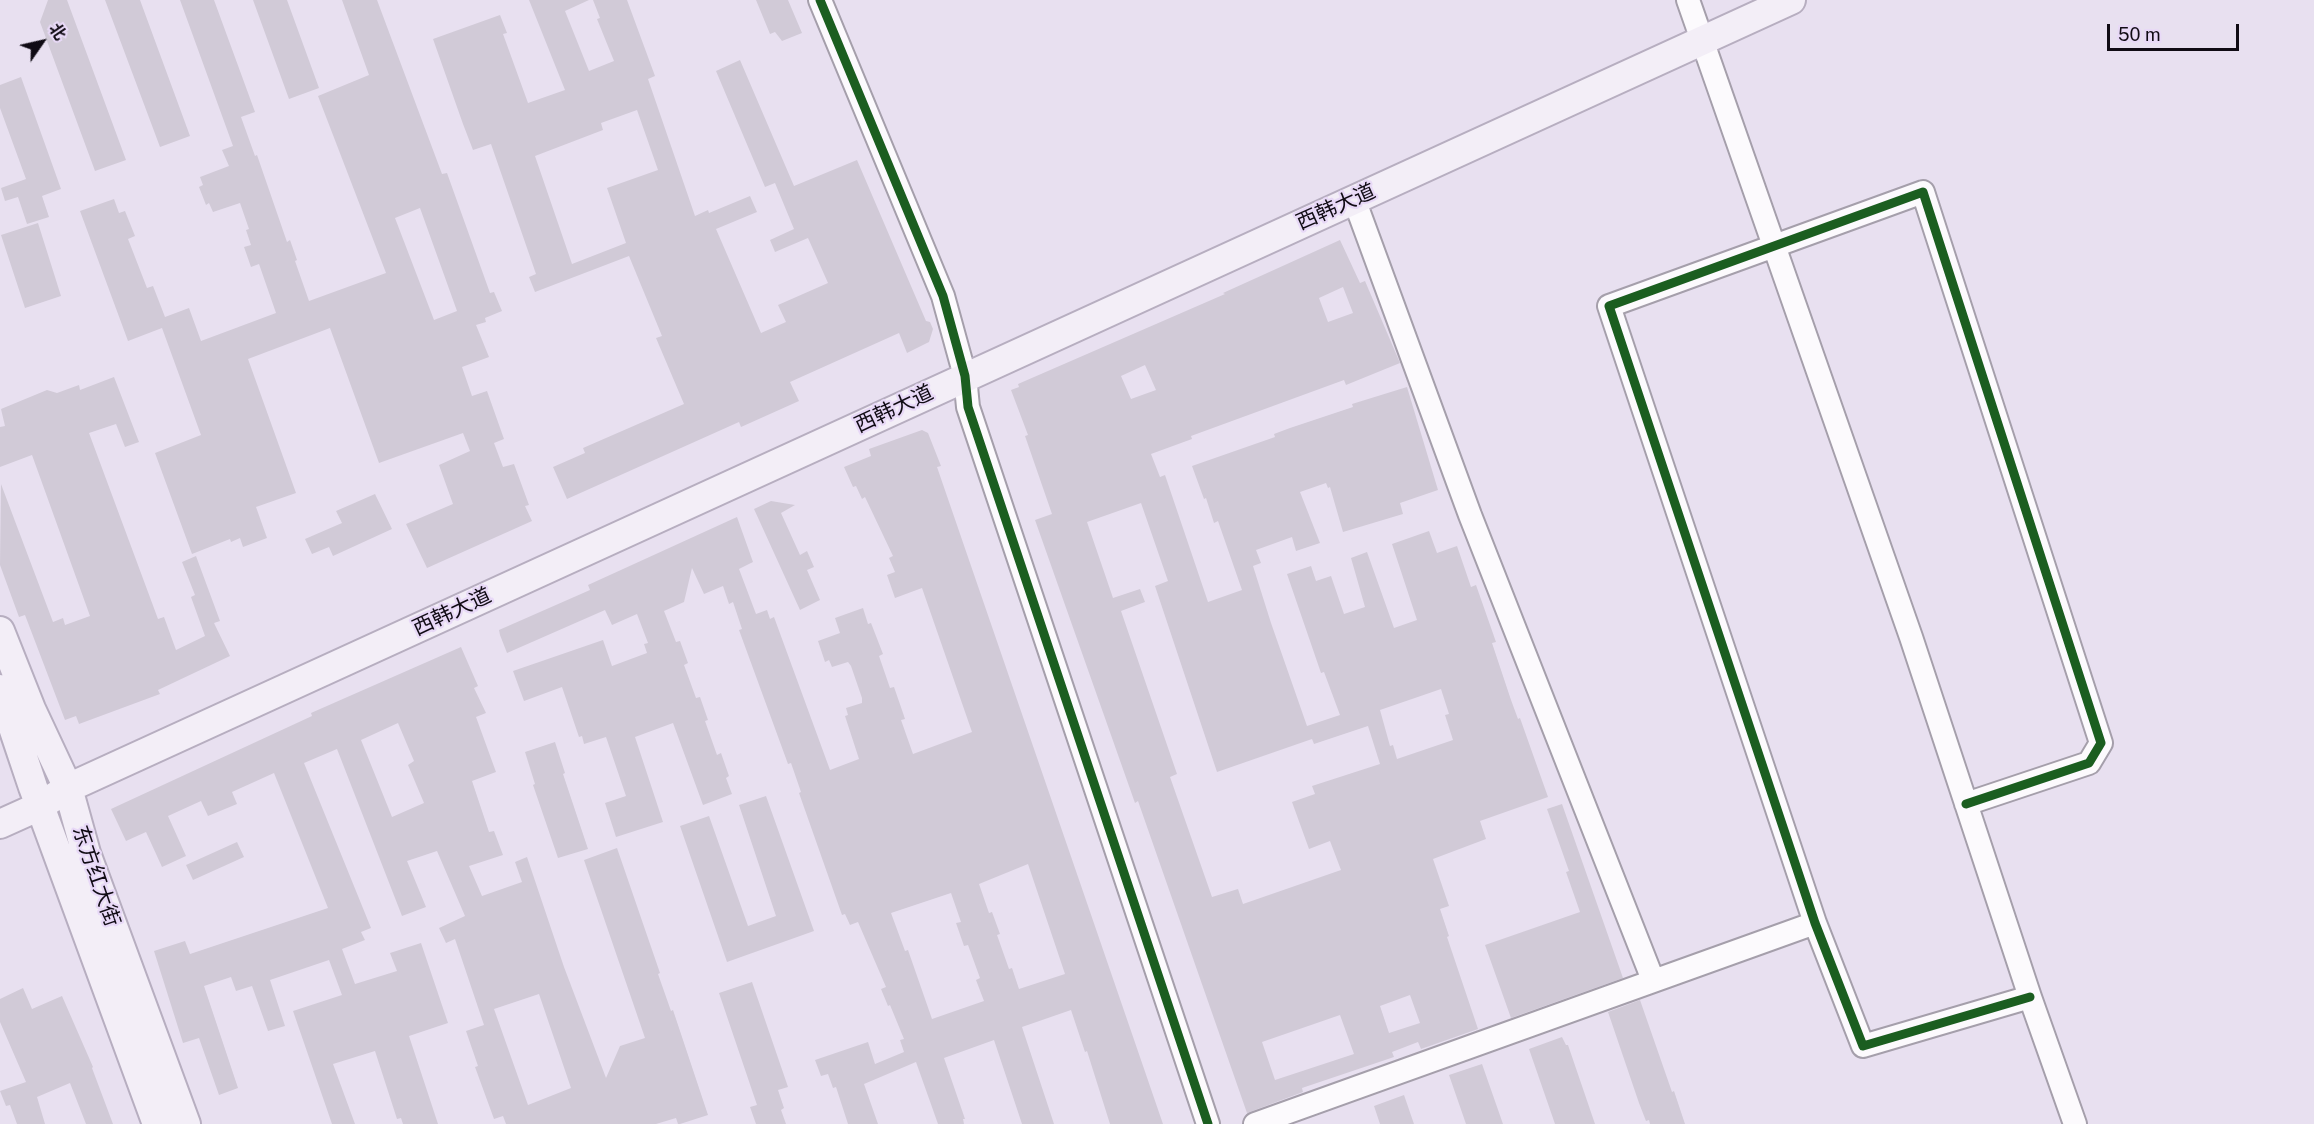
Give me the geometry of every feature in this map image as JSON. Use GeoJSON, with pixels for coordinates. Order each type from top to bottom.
{"type":"FeatureCollection","features":[{"type":"Feature","properties":{"kind":"main road","name":"西韩大道"},"geometry":{"type":"LineString","coordinates":[[963,370],[1354,199],[1700,34],[1757,0]]}},
{"type":"Feature","properties":{"kind":"main road","name":"西韩大道"},"geometry":{"type":"LineString","coordinates":[[0,824],[36,796],[65,782],[1700,34],[1791,0]]}},
{"type":"Feature","properties":{"kind":"main road","name":"东方红大街"},"geometry":{"type":"LineString","coordinates":[[0,631],[31,709],[65,782],[86,853],[186,1124]]}},
{"type":"Feature","properties":{"kind":"main road","name":"东方红大街"},"geometry":{"type":"LineString","coordinates":[[0,689],[36,796],[157,1124]]}},
{"type":"Feature","properties":{"kind":"main road","name":"西韩大道"},"geometry":{"type":"LineString","coordinates":[[0,802],[36,796]]}},
{"type":"Feature","properties":{"kind":"street"},"geometry":{"type":"LineString","coordinates":[[820,0],[943,296],[963,370],[968,407],[1208,1124]]}},
{"type":"Feature","properties":{"kind":"street"},"geometry":{"type":"LineString","coordinates":[[1688,0],[1911,637],[2030,997],[2075,1124]]}},
{"type":"Feature","properties":{"kind":"street"},"geometry":{"type":"LineString","coordinates":[[1966,804],[2089,763],[2101,743],[1923,192],[1608,306],[1815,923],[1863,1046],[2030,997]]}},
{"type":"Feature","properties":{"kind":"street"},"geometry":{"type":"LineString","coordinates":[[1354,199],[1470,515],[1653,980]]}},
{"type":"Feature","properties":{"kind":"street"},"geometry":{"type":"LineString","coordinates":[[1255,1124],[1815,923]]}},
{"type":"Feature","properties":{"kind":"building"},"geometry":{"type":"Polygon","coordinates":[[[48,0],[67,0],[126,160],[95,171],[40,22],[48,0]]]}},
{"type":"Feature","properties":{"kind":"building"},"geometry":{"type":"Polygon","coordinates":[[[105,0],[140,0],[190,136],[160,147],[105,0]]]}},
{"type":"Feature","properties":{"kind":"building"},"geometry":{"type":"Polygon","coordinates":[[[180,0],[214,0],[255,112],[241,117],[255,156],[257,155],[287,242],[290,240],[309,301],[386,273],[318,96],[369,75],[342,0],[377,0],[442,174],[447,173],[490,293],[494,292],[502,311],[485,318],[486,322],[476,325],[489,357],[462,367],[472,396],[487,391],[504,439],[494,443],[503,467],[514,464],[529,505],[525,506],[532,521],[427,568],[406,524],[453,504],[439,465],[470,451],[463,433],[379,463],[330,328],[248,359],[296,493],[256,507],[267,538],[243,547],[240,538],[231,542],[230,539],[192,554],[155,453],[201,435],[162,328],[128,341],[80,211],[114,199],[119,213],[125,211],[135,236],[128,239],[147,288],[153,286],[165,317],[189,308],[201,341],[276,313],[259,264],[251,267],[244,247],[251,245],[246,230],[249,229],[240,203],[213,212],[209,203],[206,205],[199,187],[203,185],[200,177],[229,166],[222,150],[233,146],[180,0]],[[420,208],[395,218],[434,320],[457,311],[420,208]]]}},
{"type":"Feature","properties":{"kind":"building"},"geometry":{"type":"Polygon","coordinates":[[[253,0],[287,0],[319,88],[289,99],[253,0]]]}},
{"type":"Feature","properties":{"kind":"building"},"geometry":{"type":"Polygon","coordinates":[[[529,0],[589,0],[565,11],[589,71],[614,61],[597,19],[600,18],[593,0],[627,0],[655,76],[648,79],[695,216],[708,210],[709,213],[750,196],[757,212],[716,229],[761,333],[786,322],[778,305],[828,283],[808,238],[775,252],[770,240],[794,229],[775,183],[765,187],[716,71],[740,60],[794,186],[857,160],[926,321],[930,322],[933,329],[929,342],[907,353],[899,333],[790,382],[799,401],[741,427],[739,422],[567,499],[553,467],[585,453],[583,448],[684,404],[656,338],[662,336],[629,256],[535,292],[529,277],[536,274],[491,144],[473,150],[433,39],[500,15],[507,33],[503,34],[528,103],[565,90],[529,0]],[[637,110],[601,123],[603,130],[535,156],[572,264],[626,243],[607,188],[658,170],[637,110]]]}},
{"type":"Feature","properties":{"kind":"building"},"geometry":{"type":"Polygon","coordinates":[[[756,0],[788,0],[802,33],[782,41],[775,32],[770,34],[756,0]]]}},
{"type":"Feature","properties":{"kind":"building"},"geometry":{"type":"Polygon","coordinates":[[[21,77],[61,189],[42,196],[49,217],[27,224],[18,197],[5,201],[1,188],[26,179],[0,108],[0,85],[21,77]]]}},
{"type":"Feature","properties":{"kind":"building"},"geometry":{"type":"Polygon","coordinates":[[[38,223],[61,296],[25,308],[1,235],[38,223]]]}},
{"type":"Feature","properties":{"kind":"building"},"geometry":{"type":"Polygon","coordinates":[[[1340,240],[1360,283],[1365,281],[1400,363],[1346,385],[1344,380],[1191,436],[1192,439],[1151,454],[1160,477],[1165,475],[1208,602],[1242,590],[1218,521],[1214,523],[1192,466],[1275,437],[1274,434],[1290,428],[1353,407],[1352,404],[1407,387],[1438,490],[1400,503],[1403,514],[1343,532],[1330,487],[1328,488],[1326,483],[1300,492],[1320,543],[1296,551],[1292,537],[1256,550],[1261,563],[1253,566],[1271,623],[1307,726],[1340,715],[1324,672],[1321,673],[1287,574],[1311,566],[1316,581],[1331,576],[1344,614],[1365,607],[1351,558],[1367,552],[1394,628],[1417,620],[1392,544],[1429,531],[1437,553],[1457,546],[1471,587],[1476,585],[1496,642],[1492,643],[1511,700],[1518,719],[1520,718],[1548,797],[1480,821],[1486,839],[1433,859],[1449,906],[1440,909],[1449,936],[1447,937],[1478,1029],[1421,1049],[1418,1042],[1392,1052],[1394,1057],[1302,1088],[1303,1092],[1247,1113],[1138,801],[1135,803],[1035,520],[1052,514],[1025,436],[1028,435],[1011,390],[1019,387],[1018,384],[1225,294],[1223,293],[1340,240]],[[1343,287],[1319,298],[1328,322],[1353,313],[1343,287]],[[1145,365],[1121,376],[1131,399],[1156,390],[1145,365]],[[1141,503],[1087,522],[1113,598],[1140,589],[1145,602],[1121,611],[1177,774],[1170,777],[1212,897],[1238,889],[1243,904],[1341,870],[1330,841],[1309,849],[1292,802],[1315,794],[1312,786],[1380,764],[1368,726],[1314,744],[1312,739],[1217,772],[1155,586],[1168,581],[1141,503]],[[1441,689],[1380,710],[1390,746],[1393,745],[1397,759],[1453,740],[1445,715],[1449,714],[1441,689]],[[1410,995],[1380,1006],[1389,1033],[1420,1023],[1410,995]],[[1340,1015],[1262,1042],[1275,1080],[1354,1054],[1340,1015]]]}},
{"type":"Feature","properties":{"kind":"building"},"geometry":{"type":"Polygon","coordinates":[[[114,377],[139,442],[125,447],[116,424],[89,433],[158,619],[164,617],[176,650],[205,636],[191,597],[195,595],[182,562],[196,556],[220,621],[214,623],[230,656],[158,690],[160,694],[79,724],[76,716],[65,720],[25,615],[19,617],[0,565],[1,484],[53,622],[63,618],[65,625],[90,616],[32,455],[0,467],[0,427],[5,426],[1,409],[47,390],[57,393],[79,385],[80,390],[114,377]]]}},
{"type":"Feature","properties":{"kind":"building"},"geometry":{"type":"Polygon","coordinates":[[[922,430],[928,433],[941,466],[937,467],[1163,1124],[1110,1124],[1087,1051],[1085,1052],[1071,1010],[1022,1027],[1054,1124],[1022,1124],[994,1040],[944,1058],[965,1119],[963,1119],[964,1124],[938,1124],[916,1062],[864,1084],[878,1124],[848,1124],[836,1087],[833,1088],[828,1074],[821,1076],[815,1060],[868,1042],[875,1064],[904,1052],[900,1040],[904,1039],[881,989],[886,987],[858,922],[850,925],[845,914],[842,915],[799,793],[801,792],[791,763],[788,764],[739,630],[742,629],[733,602],[729,604],[723,586],[704,594],[692,568],[684,602],[664,611],[676,642],[680,641],[688,663],[684,665],[696,698],[700,697],[708,720],[705,721],[717,755],[721,753],[732,794],[703,805],[673,723],[635,737],[663,822],[616,837],[605,803],[626,796],[606,737],[584,744],[582,736],[579,737],[562,687],[524,701],[513,671],[603,640],[612,666],[647,653],[644,644],[648,643],[637,614],[612,625],[605,610],[507,653],[499,630],[590,590],[588,585],[737,517],[753,562],[739,569],[756,614],[767,610],[770,619],[774,617],[830,770],[859,759],[845,716],[848,715],[846,708],[862,703],[862,698],[848,662],[832,667],[829,660],[825,662],[818,641],[840,633],[835,618],[863,608],[883,654],[879,656],[890,688],[894,687],[905,719],[901,720],[913,754],[972,732],[922,588],[895,598],[887,575],[895,572],[889,558],[893,556],[865,497],[862,499],[856,486],[853,487],[844,467],[871,456],[869,449],[922,430]],[[1028,864],[979,884],[989,913],[992,912],[1000,934],[997,935],[1009,969],[1012,968],[1019,989],[1065,974],[1028,864]],[[951,893],[891,913],[905,951],[908,950],[932,1019],[984,1001],[976,980],[980,978],[968,945],[964,946],[956,923],[961,922],[951,893]]]}},
{"type":"Feature","properties":{"kind":"building"},"geometry":{"type":"Polygon","coordinates":[[[375,494],[392,529],[333,556],[329,547],[312,554],[305,539],[342,523],[336,511],[375,494]]]}},
{"type":"Feature","properties":{"kind":"building"},"geometry":{"type":"Polygon","coordinates":[[[771,501],[795,505],[781,513],[800,555],[807,551],[814,567],[807,570],[820,600],[800,610],[754,509],[771,501]]]}},
{"type":"Feature","properties":{"kind":"building"},"geometry":{"type":"Polygon","coordinates":[[[461,647],[478,686],[474,688],[486,713],[476,717],[496,772],[472,781],[489,832],[494,831],[503,855],[469,866],[482,896],[522,882],[515,862],[527,857],[564,967],[606,1078],[620,1046],[645,1038],[584,860],[617,848],[660,973],[658,974],[671,1011],[673,1010],[708,1115],[680,1124],[676,1118],[656,1124],[506,1124],[503,1116],[494,1119],[475,1067],[478,1066],[466,1031],[484,1025],[455,939],[446,943],[439,928],[465,916],[437,851],[407,861],[426,907],[402,916],[337,749],[304,763],[371,928],[361,932],[365,940],[342,949],[355,984],[397,971],[390,953],[421,943],[448,1023],[409,1036],[438,1124],[403,1124],[401,1118],[397,1119],[375,1051],[333,1064],[355,1124],[332,1124],[293,1011],[342,995],[329,960],[270,980],[285,1026],[268,1031],[252,986],[236,991],[231,977],[204,986],[238,1088],[219,1095],[199,1038],[183,1043],[154,951],[185,941],[190,954],[328,908],[274,773],[232,792],[237,804],[208,816],[201,801],[168,816],[186,856],[162,867],[146,832],[126,841],[111,809],[312,716],[311,713],[461,647]],[[398,723],[361,740],[392,817],[424,803],[408,765],[414,761],[398,723]],[[539,994],[494,1009],[528,1105],[571,1088],[539,994]]]}},
{"type":"Feature","properties":{"kind":"building"},"geometry":{"type":"Polygon","coordinates":[[[555,742],[588,849],[558,858],[533,785],[535,784],[525,752],[555,742]]]}},
{"type":"Feature","properties":{"kind":"building"},"geometry":{"type":"Polygon","coordinates":[[[766,796],[814,931],[727,962],[680,826],[709,816],[748,926],[776,916],[739,805],[766,796]]]}},
{"type":"Feature","properties":{"kind":"building"},"geometry":{"type":"Polygon","coordinates":[[[1562,804],[1623,978],[1511,1018],[1485,945],[1580,912],[1566,872],[1569,871],[1547,809],[1562,804]]]}},
{"type":"Feature","properties":{"kind":"building"},"geometry":{"type":"Polygon","coordinates":[[[237,842],[244,857],[193,880],[186,865],[237,842]]]}},
{"type":"Feature","properties":{"kind":"building"},"geometry":{"type":"Polygon","coordinates":[[[752,982],[788,1087],[778,1090],[786,1124],[756,1124],[750,1107],[757,1105],[719,993],[752,982]]]}},
{"type":"Feature","properties":{"kind":"building"},"geometry":{"type":"Polygon","coordinates":[[[23,988],[32,1009],[62,996],[93,1067],[113,1124],[86,1124],[70,1083],[37,1097],[45,1124],[17,1124],[10,1105],[6,1106],[0,1091],[26,1082],[0,1022],[0,999],[23,988]]]}},
{"type":"Feature","properties":{"kind":"building"},"geometry":{"type":"Polygon","coordinates":[[[1640,1000],[1685,1124],[1650,1124],[1649,1120],[1646,1121],[1639,1103],[1608,1012],[1640,1000]]]}},
{"type":"Feature","properties":{"kind":"building"},"geometry":{"type":"Polygon","coordinates":[[[1562,1037],[1568,1045],[1595,1124],[1555,1124],[1529,1049],[1562,1037]]]}},
{"type":"Feature","properties":{"kind":"building"},"geometry":{"type":"Polygon","coordinates":[[[1482,1064],[1503,1124],[1466,1124],[1449,1075],[1482,1064]]]}},
{"type":"Feature","properties":{"kind":"building"},"geometry":{"type":"Polygon","coordinates":[[[1404,1095],[1414,1124],[1380,1124],[1374,1106],[1404,1095]]]}},
{"type":"Feature","properties":{"kind":"cycle path"},"geometry":{"type":"LineString","coordinates":[[820,0],[943,296],[965,376],[968,407],[1208,1124]]}},
{"type":"Feature","properties":{"kind":"cycle path"},"geometry":{"type":"LineString","coordinates":[[1966,804],[2089,763],[2101,743],[1923,192],[1609,306],[1815,923],[1863,1046],[2030,997]]}}]}
